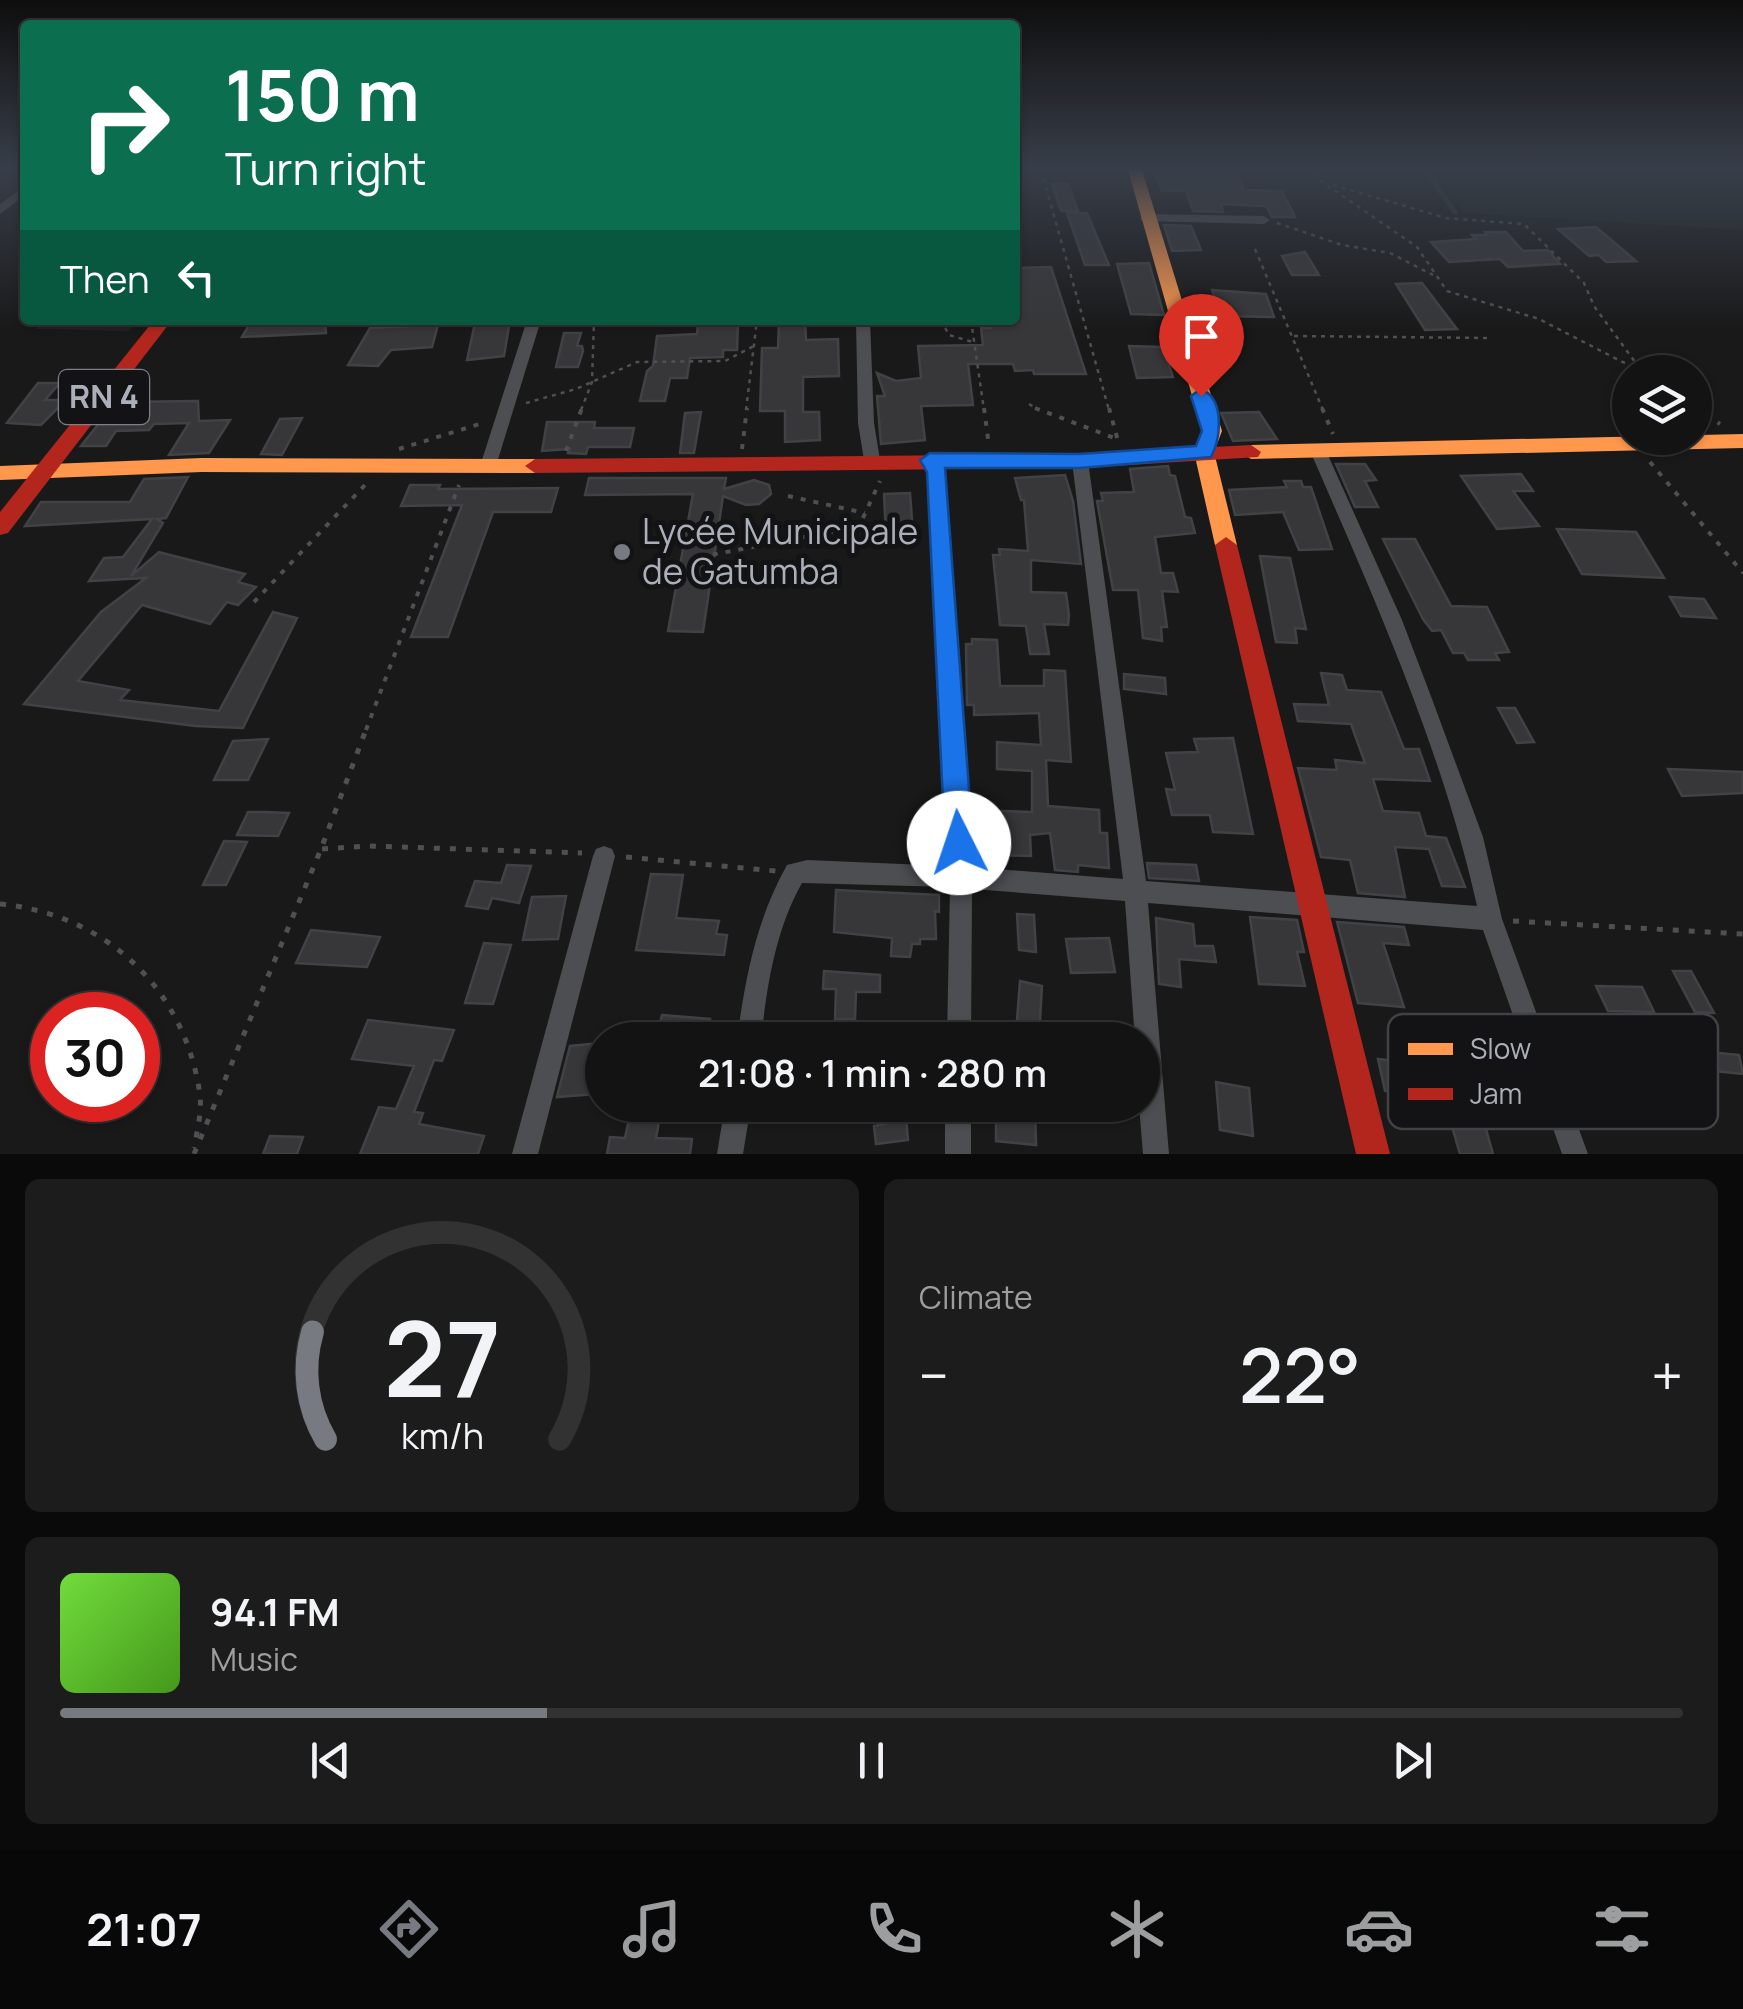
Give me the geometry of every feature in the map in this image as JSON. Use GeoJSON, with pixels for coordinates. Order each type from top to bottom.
{"type":"FeatureCollection","features":[{"type":"Feature","properties":{"kind":"street"},"geometry":{"type":"LineString","coordinates":[[1148,224],[1212,431],[1204,452],[1373,1154]]}},
{"type":"Feature","properties":{"kind":"street","name":"RN 4"},"geometry":{"type":"LineString","coordinates":[[0,527],[159,325]]}},
{"type":"Feature","properties":{"kind":"street"},"geometry":{"type":"LineString","coordinates":[[477,466],[506,414],[533,325]]}},
{"type":"Feature","properties":{"kind":"street"},"geometry":{"type":"LineString","coordinates":[[863,325],[866,423],[876,460]]}},
{"type":"Feature","properties":{"kind":"street"},"geometry":{"type":"LineString","coordinates":[[1712,442],[1743,441]]}},
{"type":"Feature","properties":{"kind":"street"},"geometry":{"type":"LineString","coordinates":[[0,473],[388,459],[477,466],[1080,461],[1119,447],[1330,453],[1612,444]]}},
{"type":"Feature","properties":{"kind":"street"},"geometry":{"type":"LineString","coordinates":[[1330,453],[1472,838],[1491,918],[1525,1014]]}},
{"type":"Feature","properties":{"kind":"street"},"geometry":{"type":"LineString","coordinates":[[930,460],[937,471],[961,878],[959,1022]]}},
{"type":"Feature","properties":{"kind":"street"},"geometry":{"type":"LineString","coordinates":[[1080,461],[1136,892],[1156,1154]]}},
{"type":"Feature","properties":{"kind":"street"},"geometry":{"type":"LineString","coordinates":[[525,1154],[604,856]]}},
{"type":"Feature","properties":{"kind":"street"},"geometry":{"type":"LineString","coordinates":[[752,1022],[761,967],[787,886],[796,873],[855,870],[1491,918]]}},
{"type":"Feature","properties":{"kind":"street"},"geometry":{"type":"LineString","coordinates":[[730,1154],[735,1122]]}},
{"type":"Feature","properties":{"kind":"street"},"geometry":{"type":"LineString","coordinates":[[958,1122],[958,1154]]}},
{"type":"Feature","properties":{"kind":"street"},"geometry":{"type":"LineString","coordinates":[[1566,1129],[1575,1154]]}},
{"type":"Feature","properties":{"kind":"path"},"geometry":{"type":"LineString","coordinates":[[1056,224],[1119,447]]}},
{"type":"Feature","properties":{"kind":"path"},"geometry":{"type":"LineString","coordinates":[[1281,224],[1342,245],[1390,253],[1432,275]]}},
{"type":"Feature","properties":{"kind":"path"},"geometry":{"type":"LineString","coordinates":[[1384,224],[1417,247],[1432,275],[1447,290],[1538,319],[1612,357]]}},
{"type":"Feature","properties":{"kind":"path"},"geometry":{"type":"LineString","coordinates":[[1522,224],[1584,284],[1586,295],[1629,355]]}},
{"type":"Feature","properties":{"kind":"path"},"geometry":{"type":"LineString","coordinates":[[1255,250],[1292,336],[1330,453]]}},
{"type":"Feature","properties":{"kind":"path"},"geometry":{"type":"LineString","coordinates":[[562,465],[592,382],[594,325]]}},
{"type":"Feature","properties":{"kind":"path"},"geometry":{"type":"LineString","coordinates":[[740,462],[756,325]]}},
{"type":"Feature","properties":{"kind":"path"},"geometry":{"type":"LineString","coordinates":[[943,325],[949,335],[976,343]]}},
{"type":"Feature","properties":{"kind":"path"},"geometry":{"type":"LineString","coordinates":[[972,325],[991,460]]}},
{"type":"Feature","properties":{"kind":"path"},"geometry":{"type":"LineString","coordinates":[[1292,336],[1489,338]]}},
{"type":"Feature","properties":{"kind":"path"},"geometry":{"type":"LineString","coordinates":[[254,602],[388,459],[636,362],[725,361],[754,346]]}},
{"type":"Feature","properties":{"kind":"path"},"geometry":{"type":"LineString","coordinates":[[1029,404],[1050,417],[1085,424],[1119,447]]}},
{"type":"Feature","properties":{"kind":"path"},"geometry":{"type":"LineString","coordinates":[[1644,455],[1743,573]]}},
{"type":"Feature","properties":{"kind":"path"},"geometry":{"type":"LineString","coordinates":[[700,557],[842,530],[862,520],[878,492],[876,460]]}},
{"type":"Feature","properties":{"kind":"path"},"geometry":{"type":"LineString","coordinates":[[194,1154],[477,466]]}},
{"type":"Feature","properties":{"kind":"path"},"geometry":{"type":"LineString","coordinates":[[788,496],[866,513]]}},
{"type":"Feature","properties":{"kind":"path"},"geometry":{"type":"LineString","coordinates":[[321,850],[369,846],[558,850],[714,862],[796,873]]}},
{"type":"Feature","properties":{"kind":"path"},"geometry":{"type":"LineString","coordinates":[[0,904],[53,909],[115,943],[150,980],[184,1038],[201,1097],[194,1154]]}},
{"type":"Feature","properties":{"kind":"path"},"geometry":{"type":"LineString","coordinates":[[1491,918],[1594,928],[1660,927],[1743,934]]}},
{"type":"Feature","properties":{"kind":"shaded area"},"geometry":{"type":"Polygon","coordinates":[[[1642,224],[1743,224],[1743,230],[1642,224]]]}},
{"type":"Feature","properties":{"kind":"shaded area"},"geometry":{"type":"Polygon","coordinates":[[[39,325],[133,325],[129,331],[36,329],[39,325]]]}},
{"type":"Feature","properties":{"kind":"building"},"geometry":{"type":"Polygon","coordinates":[[[1071,224],[1092,224],[1109,265],[1085,265],[1071,224]]]}},
{"type":"Feature","properties":{"kind":"building"},"geometry":{"type":"Polygon","coordinates":[[[1164,225],[1191,226],[1201,250],[1172,251],[1164,225]]]}},
{"type":"Feature","properties":{"kind":"building"},"geometry":{"type":"Polygon","coordinates":[[[1596,227],[1636,261],[1606,262],[1599,255],[1589,256],[1558,229],[1596,227]]]}},
{"type":"Feature","properties":{"kind":"building"},"geometry":{"type":"Polygon","coordinates":[[[1485,232],[1506,232],[1523,251],[1548,250],[1560,264],[1508,267],[1500,259],[1449,262],[1431,242],[1476,239],[1472,235],[1487,235],[1485,232]]]}},
{"type":"Feature","properties":{"kind":"building"},"geometry":{"type":"Polygon","coordinates":[[[1305,252],[1319,275],[1292,275],[1282,256],[1305,252]]]}},
{"type":"Feature","properties":{"kind":"building"},"geometry":{"type":"Polygon","coordinates":[[[1149,263],[1164,315],[1131,314],[1117,264],[1149,263]]]}},
{"type":"Feature","properties":{"kind":"building"},"geometry":{"type":"Polygon","coordinates":[[[1051,267],[1086,374],[1034,374],[1033,370],[1015,371],[1013,364],[968,364],[973,405],[921,406],[925,440],[881,444],[877,396],[885,396],[877,373],[896,381],[921,378],[918,346],[983,345],[981,328],[1020,325],[1020,268],[1051,267]]]}},
{"type":"Feature","properties":{"kind":"building"},"geometry":{"type":"Polygon","coordinates":[[[1422,283],[1457,329],[1425,330],[1396,284],[1422,283]]]}},
{"type":"Feature","properties":{"kind":"building"},"geometry":{"type":"Polygon","coordinates":[[[1212,290],[1266,294],[1274,317],[1220,316],[1212,290]]]}},
{"type":"Feature","properties":{"kind":"building"},"geometry":{"type":"Polygon","coordinates":[[[249,325],[325,325],[326,333],[242,337],[249,325]]]}},
{"type":"Feature","properties":{"kind":"building"},"geometry":{"type":"Polygon","coordinates":[[[438,325],[432,347],[391,350],[378,366],[348,365],[370,328],[438,325]]]}},
{"type":"Feature","properties":{"kind":"building"},"geometry":{"type":"Polygon","coordinates":[[[475,325],[509,325],[504,356],[467,360],[475,325]]]}},
{"type":"Feature","properties":{"kind":"building"},"geometry":{"type":"Polygon","coordinates":[[[698,325],[738,325],[737,350],[723,350],[723,357],[690,358],[687,378],[670,378],[665,401],[640,401],[647,371],[653,366],[657,336],[697,334],[698,325]]]}},
{"type":"Feature","properties":{"kind":"building"},"geometry":{"type":"Polygon","coordinates":[[[779,325],[805,325],[806,340],[838,339],[839,376],[803,377],[803,412],[819,412],[820,440],[785,442],[785,411],[760,411],[762,348],[778,348],[779,325]]]}},
{"type":"Feature","properties":{"kind":"building"},"geometry":{"type":"Polygon","coordinates":[[[564,333],[581,333],[577,346],[582,346],[583,351],[578,367],[556,367],[564,333]]]}},
{"type":"Feature","properties":{"kind":"building"},"geometry":{"type":"Polygon","coordinates":[[[1129,346],[1163,347],[1173,377],[1137,378],[1129,346]]]}},
{"type":"Feature","properties":{"kind":"building"},"geometry":{"type":"Polygon","coordinates":[[[38,383],[60,383],[45,400],[66,400],[41,425],[7,423],[38,383]]]}},
{"type":"Feature","properties":{"kind":"building"},"geometry":{"type":"Polygon","coordinates":[[[198,401],[199,421],[230,420],[209,453],[169,455],[189,423],[116,431],[106,446],[81,446],[116,402],[198,401]]]}},
{"type":"Feature","properties":{"kind":"building"},"geometry":{"type":"Polygon","coordinates":[[[701,412],[694,453],[680,453],[685,413],[701,412]]]}},
{"type":"Feature","properties":{"kind":"building"},"geometry":{"type":"Polygon","coordinates":[[[1259,412],[1277,439],[1233,441],[1221,413],[1259,412]]]}},
{"type":"Feature","properties":{"kind":"building"},"geometry":{"type":"Polygon","coordinates":[[[302,418],[282,455],[261,454],[280,419],[302,418]]]}},
{"type":"Feature","properties":{"kind":"building"},"geometry":{"type":"Polygon","coordinates":[[[547,422],[595,422],[594,428],[634,428],[630,447],[588,447],[586,454],[568,453],[570,449],[542,451],[547,422]]]}},
{"type":"Feature","properties":{"kind":"building"},"geometry":{"type":"Polygon","coordinates":[[[1336,464],[1365,464],[1376,480],[1365,481],[1378,507],[1355,507],[1336,464]]]}},
{"type":"Feature","properties":{"kind":"building"},"geometry":{"type":"Polygon","coordinates":[[[1168,466],[1170,475],[1175,476],[1185,517],[1191,518],[1195,533],[1155,537],[1161,573],[1173,573],[1178,592],[1162,591],[1167,627],[1161,627],[1162,641],[1143,638],[1138,590],[1113,590],[1097,501],[1103,501],[1101,493],[1134,492],[1130,469],[1168,466]]]}},
{"type":"Feature","properties":{"kind":"building"},"geometry":{"type":"Polygon","coordinates":[[[1521,474],[1533,491],[1513,491],[1539,526],[1497,529],[1461,476],[1521,474]]]}},
{"type":"Feature","properties":{"kind":"building"},"geometry":{"type":"Polygon","coordinates":[[[1065,475],[1073,501],[1081,564],[1031,560],[1031,592],[1066,593],[1069,615],[1068,625],[1044,624],[1049,654],[1030,654],[1026,626],[1000,625],[993,555],[1000,555],[999,549],[1028,551],[1024,500],[1015,478],[1065,475]]]}},
{"type":"Feature","properties":{"kind":"building"},"geometry":{"type":"Polygon","coordinates":[[[188,477],[166,518],[157,519],[163,523],[131,576],[159,552],[245,574],[238,582],[256,587],[238,605],[227,602],[210,624],[142,605],[78,681],[129,690],[120,700],[219,711],[273,612],[297,618],[243,728],[195,726],[24,704],[101,612],[146,578],[89,581],[104,558],[123,557],[152,519],[25,526],[41,502],[130,502],[144,479],[188,477]]]}},
{"type":"Feature","properties":{"kind":"building"},"geometry":{"type":"Polygon","coordinates":[[[589,478],[726,478],[724,489],[754,480],[769,485],[771,494],[759,504],[746,505],[723,496],[703,632],[668,631],[693,494],[585,495],[589,478]]]}},
{"type":"Feature","properties":{"kind":"building"},"geometry":{"type":"Polygon","coordinates":[[[1284,481],[1301,481],[1303,487],[1311,487],[1332,549],[1299,550],[1283,512],[1235,515],[1229,490],[1287,487],[1284,481]]]}},
{"type":"Feature","properties":{"kind":"building"},"geometry":{"type":"Polygon","coordinates":[[[410,485],[440,485],[438,489],[558,488],[551,512],[493,512],[448,637],[411,637],[462,505],[401,506],[410,485]]]}},
{"type":"Feature","properties":{"kind":"building"},"geometry":{"type":"Polygon","coordinates":[[[910,493],[913,533],[886,534],[884,494],[910,493]]]}},
{"type":"Feature","properties":{"kind":"building"},"geometry":{"type":"Polygon","coordinates":[[[1557,529],[1636,532],[1664,578],[1582,574],[1557,529]]]}},
{"type":"Feature","properties":{"kind":"building"},"geometry":{"type":"Polygon","coordinates":[[[1383,539],[1415,539],[1451,606],[1487,607],[1509,652],[1495,653],[1499,660],[1468,660],[1464,653],[1453,653],[1441,630],[1432,631],[1423,619],[1383,539]]]}},
{"type":"Feature","properties":{"kind":"building"},"geometry":{"type":"Polygon","coordinates":[[[1260,556],[1290,558],[1306,629],[1295,628],[1297,643],[1276,642],[1260,556]]]}},
{"type":"Feature","properties":{"kind":"building"},"geometry":{"type":"Polygon","coordinates":[[[1670,597],[1704,599],[1716,618],[1681,616],[1670,597]]]}},
{"type":"Feature","properties":{"kind":"building"},"geometry":{"type":"Polygon","coordinates":[[[972,639],[997,640],[1000,686],[1044,686],[1044,670],[1065,671],[1071,762],[1046,760],[1048,806],[1099,810],[1100,833],[1107,833],[1109,868],[1078,865],[1078,872],[1055,870],[1050,833],[1030,835],[1031,856],[994,855],[993,837],[981,837],[980,810],[1032,812],[1032,771],[997,769],[997,742],[1041,745],[1039,713],[974,715],[974,705],[967,705],[966,644],[972,644],[972,639]]]}},
{"type":"Feature","properties":{"kind":"building"},"geometry":{"type":"Polygon","coordinates":[[[1321,673],[1342,675],[1347,690],[1381,692],[1404,749],[1419,749],[1430,781],[1373,779],[1383,811],[1419,813],[1426,836],[1446,838],[1465,887],[1442,886],[1429,849],[1395,847],[1405,897],[1358,893],[1350,860],[1321,857],[1298,768],[1337,770],[1335,760],[1365,763],[1351,724],[1298,721],[1294,704],[1329,705],[1321,673]]]}},
{"type":"Feature","properties":{"kind":"building"},"geometry":{"type":"Polygon","coordinates":[[[1124,674],[1165,678],[1166,694],[1124,689],[1124,674]]]}},
{"type":"Feature","properties":{"kind":"building"},"geometry":{"type":"Polygon","coordinates":[[[1498,708],[1515,708],[1534,742],[1517,743],[1498,708]]]}},
{"type":"Feature","properties":{"kind":"building"},"geometry":{"type":"Polygon","coordinates":[[[1233,738],[1253,834],[1213,832],[1210,815],[1172,815],[1166,789],[1175,790],[1166,753],[1198,752],[1194,739],[1233,738]]]}},
{"type":"Feature","properties":{"kind":"building"},"geometry":{"type":"Polygon","coordinates":[[[268,739],[248,780],[214,780],[233,741],[268,739]]]}},
{"type":"Feature","properties":{"kind":"building"},"geometry":{"type":"Polygon","coordinates":[[[1668,769],[1743,772],[1743,793],[1682,796],[1668,769]]]}},
{"type":"Feature","properties":{"kind":"building"},"geometry":{"type":"Polygon","coordinates":[[[248,812],[289,813],[278,836],[237,835],[248,812]]]}},
{"type":"Feature","properties":{"kind":"building"},"geometry":{"type":"Polygon","coordinates":[[[224,841],[247,842],[226,885],[203,885],[224,841]]]}},
{"type":"Feature","properties":{"kind":"building"},"geometry":{"type":"Polygon","coordinates":[[[1147,863],[1196,865],[1199,881],[1149,878],[1147,863]]]}},
{"type":"Feature","properties":{"kind":"building"},"geometry":{"type":"Polygon","coordinates":[[[507,865],[531,866],[519,903],[492,898],[488,909],[466,906],[475,881],[501,883],[507,865]]]}},
{"type":"Feature","properties":{"kind":"building"},"geometry":{"type":"Polygon","coordinates":[[[651,874],[683,875],[676,918],[719,921],[716,934],[727,935],[724,955],[636,950],[651,874]]]}},
{"type":"Feature","properties":{"kind":"building"},"geometry":{"type":"Polygon","coordinates":[[[836,890],[939,895],[936,939],[920,939],[920,944],[912,944],[910,957],[891,956],[892,938],[834,932],[836,890]]]}},
{"type":"Feature","properties":{"kind":"building"},"geometry":{"type":"Polygon","coordinates":[[[566,896],[558,939],[523,940],[532,897],[566,896]]]}},
{"type":"Feature","properties":{"kind":"building"},"geometry":{"type":"Polygon","coordinates":[[[1017,914],[1034,915],[1036,952],[1019,950],[1017,914]]]}},
{"type":"Feature","properties":{"kind":"building"},"geometry":{"type":"Polygon","coordinates":[[[1250,917],[1297,920],[1304,952],[1297,952],[1305,986],[1259,984],[1250,917]]]}},
{"type":"Feature","properties":{"kind":"building"},"geometry":{"type":"Polygon","coordinates":[[[1156,918],[1193,924],[1195,946],[1213,946],[1216,962],[1179,959],[1181,987],[1159,984],[1156,918]]]}},
{"type":"Feature","properties":{"kind":"building"},"geometry":{"type":"Polygon","coordinates":[[[1337,922],[1404,927],[1409,945],[1383,943],[1404,1007],[1358,1003],[1337,922]]]}},
{"type":"Feature","properties":{"kind":"building"},"geometry":{"type":"Polygon","coordinates":[[[311,930],[380,937],[367,967],[296,963],[311,930]]]}},
{"type":"Feature","properties":{"kind":"building"},"geometry":{"type":"Polygon","coordinates":[[[1109,938],[1115,972],[1071,973],[1066,939],[1109,938]]]}},
{"type":"Feature","properties":{"kind":"building"},"geometry":{"type":"Polygon","coordinates":[[[484,943],[511,945],[493,1004],[465,1003],[484,943]]]}},
{"type":"Feature","properties":{"kind":"building"},"geometry":{"type":"Polygon","coordinates":[[[824,971],[880,975],[880,992],[856,992],[855,1019],[835,1019],[836,989],[823,989],[824,971]]]}},
{"type":"Feature","properties":{"kind":"building"},"geometry":{"type":"Polygon","coordinates":[[[1673,971],[1691,971],[1714,1013],[1695,1012],[1673,971]]]}},
{"type":"Feature","properties":{"kind":"building"},"geometry":{"type":"Polygon","coordinates":[[[1020,981],[1042,986],[1040,1022],[1017,1022],[1020,981]]]}},
{"type":"Feature","properties":{"kind":"building"},"geometry":{"type":"Polygon","coordinates":[[[1596,986],[1642,987],[1654,1012],[1608,1011],[1596,986]]]}},
{"type":"Feature","properties":{"kind":"building"},"geometry":{"type":"Polygon","coordinates":[[[662,1015],[710,1019],[709,1022],[660,1022],[662,1015]]]}},
{"type":"Feature","properties":{"kind":"building"},"geometry":{"type":"Polygon","coordinates":[[[368,1020],[454,1030],[442,1061],[434,1060],[414,1112],[423,1113],[419,1124],[484,1136],[478,1154],[360,1154],[379,1107],[396,1109],[414,1066],[352,1059],[368,1020]]]}},
{"type":"Feature","properties":{"kind":"building"},"geometry":{"type":"Polygon","coordinates":[[[585,1045],[585,1095],[557,1097],[570,1046],[585,1045]]]}},
{"type":"Feature","properties":{"kind":"building"},"geometry":{"type":"Polygon","coordinates":[[[1718,1053],[1739,1055],[1743,1074],[1718,1071],[1718,1053]]]}},
{"type":"Feature","properties":{"kind":"building"},"geometry":{"type":"Polygon","coordinates":[[[1378,1059],[1388,1060],[1388,1091],[1385,1091],[1378,1059]]]}},
{"type":"Feature","properties":{"kind":"building"},"geometry":{"type":"Polygon","coordinates":[[[1216,1082],[1249,1088],[1253,1136],[1220,1130],[1216,1082]]]}},
{"type":"Feature","properties":{"kind":"building"},"geometry":{"type":"Polygon","coordinates":[[[628,1122],[659,1122],[656,1138],[692,1139],[690,1154],[607,1154],[610,1137],[625,1138],[628,1122]]]}},
{"type":"Feature","properties":{"kind":"building"},"geometry":{"type":"Polygon","coordinates":[[[906,1122],[908,1140],[876,1144],[874,1126],[906,1122]]]}},
{"type":"Feature","properties":{"kind":"building"},"geometry":{"type":"Polygon","coordinates":[[[996,1122],[1035,1122],[1036,1145],[996,1141],[996,1122]]]}},
{"type":"Feature","properties":{"kind":"building"},"geometry":{"type":"Polygon","coordinates":[[[1453,1129],[1486,1129],[1493,1154],[1460,1154],[1453,1129]]]}},
{"type":"Feature","properties":{"kind":"building"},"geometry":{"type":"Polygon","coordinates":[[[270,1136],[303,1137],[297,1154],[263,1154],[270,1136]]]}},
{"type":"Feature","properties":{"kind":"traffic: slow"},"geometry":{"type":"LineString","coordinates":[[1151,224],[1212,431],[1204,452],[1226,545]]}},
{"type":"Feature","properties":{"kind":"traffic: slow"},"geometry":{"type":"LineString","coordinates":[[1251,452],[1743,441]]}},
{"type":"Feature","properties":{"kind":"traffic: slow"},"geometry":{"type":"LineString","coordinates":[[0,473],[202,465],[535,466]]}},
{"type":"Feature","properties":{"kind":"traffic: jam"},"geometry":{"type":"LineString","coordinates":[[0,527],[159,325]]}},
{"type":"Feature","properties":{"kind":"traffic: jam"},"geometry":{"type":"LineString","coordinates":[[535,466],[1080,461],[1251,452]]}},
{"type":"Feature","properties":{"kind":"traffic: jam"},"geometry":{"type":"LineString","coordinates":[[1226,545],[1373,1154]]}},
{"type":"Feature","properties":{"kind":"place","name":"Lycée Municipale de Gatumba"},"geometry":{"type":"Point","coordinates":[622,552]}},
{"type":"Feature","properties":{"kind":"route"},"geometry":{"type":"LineString","coordinates":[[959,843],[937,471],[930,460],[1080,461],[1204,452],[1212,431],[1201,396]]}}]}
